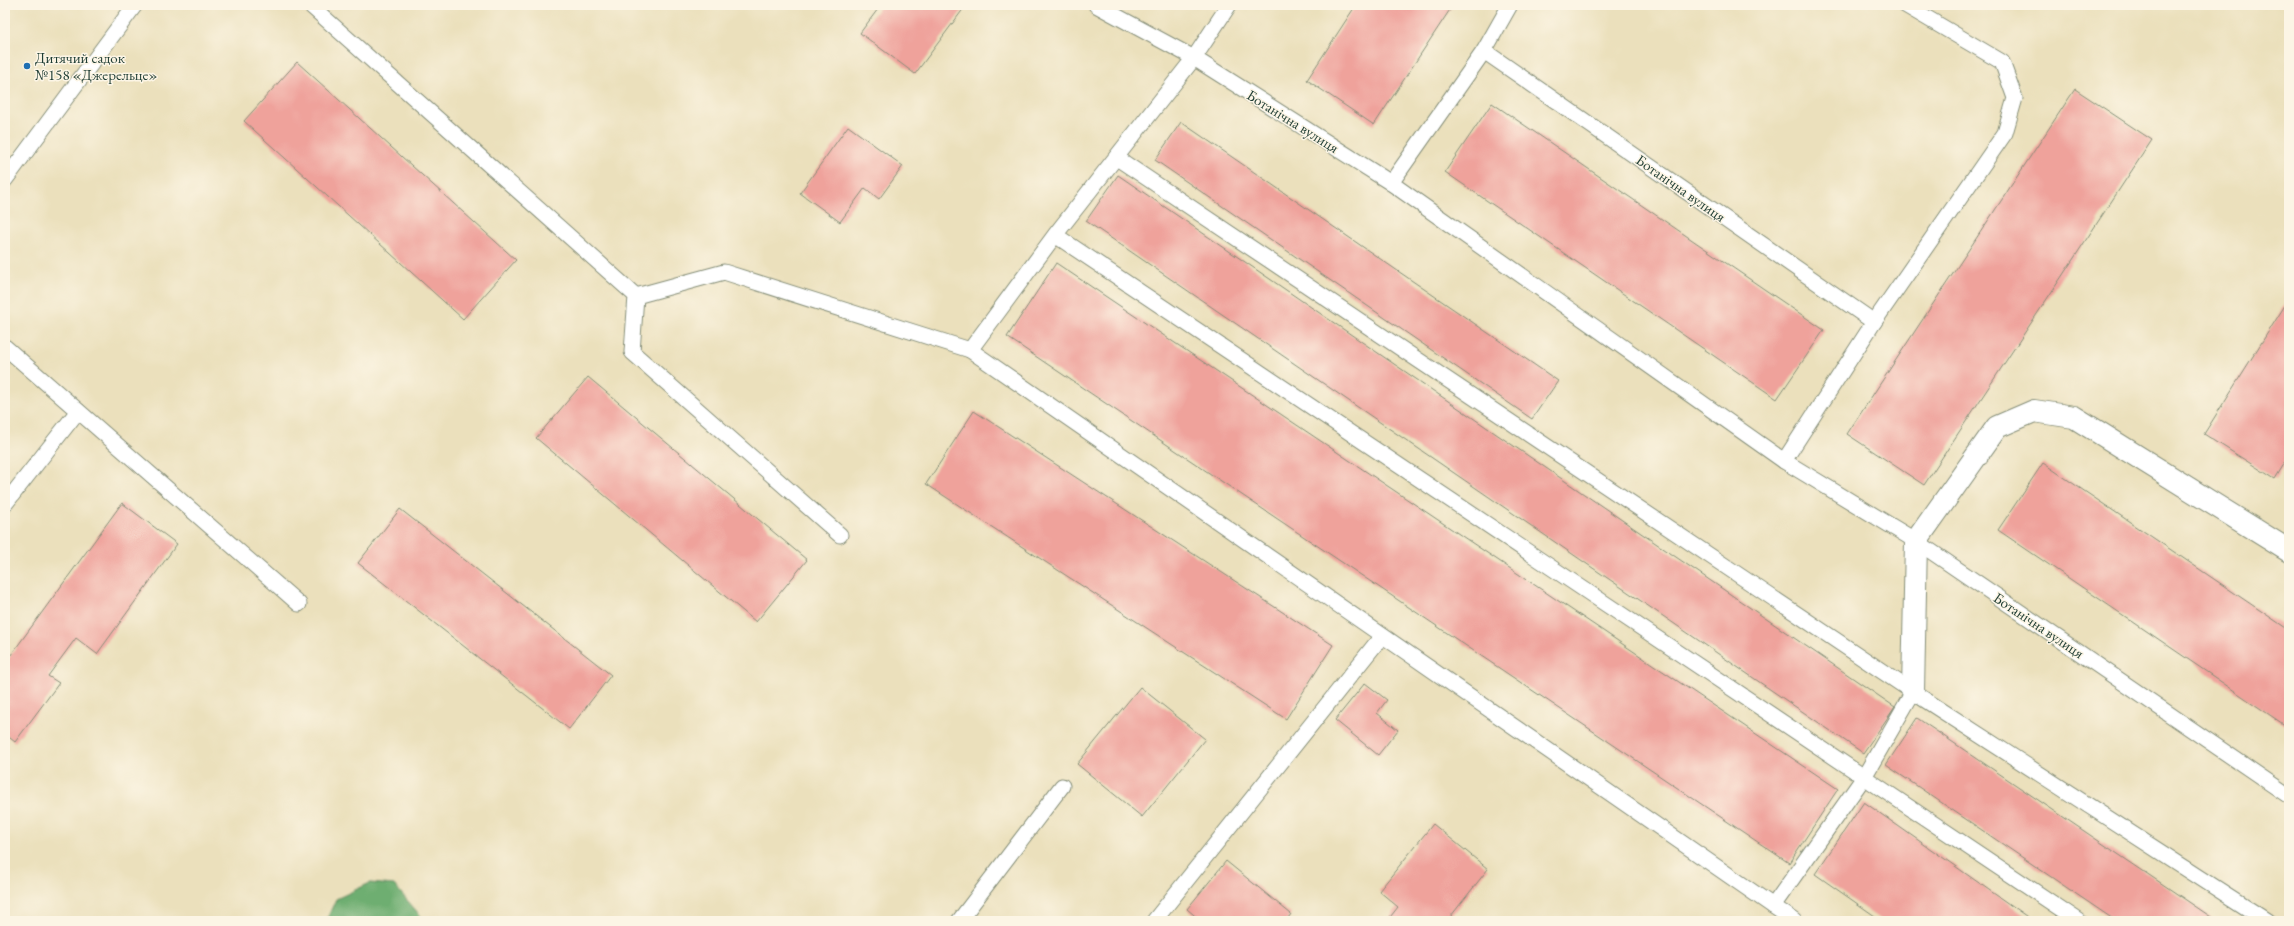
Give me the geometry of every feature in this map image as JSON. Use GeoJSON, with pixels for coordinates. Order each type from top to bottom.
{"type":"FeatureCollection","features":[{"type":"Feature","properties":{"kind":"street"},"geometry":{"type":"LineString","coordinates":[[1913,692],[1916,541],[1997,427],[2034,411],[2074,417],[2289,551]]}},
{"type":"Feature","properties":{"kind":"lane"},"geometry":{"type":"LineString","coordinates":[[5,180],[136,5]]}},
{"type":"Feature","properties":{"kind":"lane"},"geometry":{"type":"LineString","coordinates":[[310,5],[636,296]]}},
{"type":"Feature","properties":{"kind":"lane","name":"Ботанічна вулиця"},"geometry":{"type":"LineString","coordinates":[[1096,5],[1194,58],[1391,183],[1784,461],[1916,541],[2289,796]]}},
{"type":"Feature","properties":{"kind":"lane"},"geometry":{"type":"LineString","coordinates":[[970,350],[1055,234],[1117,158],[1194,58],[1229,5]]}},
{"type":"Feature","properties":{"kind":"lane"},"geometry":{"type":"LineString","coordinates":[[1391,183],[1484,51],[1510,5]]}},
{"type":"Feature","properties":{"kind":"lane"},"geometry":{"type":"LineString","coordinates":[[1784,461],[1874,322],[2005,133],[2015,98],[2002,62],[1905,5]]}},
{"type":"Feature","properties":{"kind":"lane","name":"Ботанічна вулиця"},"geometry":{"type":"LineString","coordinates":[[1484,51],[1874,322]]}},
{"type":"Feature","properties":{"kind":"lane"},"geometry":{"type":"LineString","coordinates":[[1117,158],[1913,692],[2267,921]]}},
{"type":"Feature","properties":{"kind":"lane"},"geometry":{"type":"LineString","coordinates":[[1055,234],[2079,921]]}},
{"type":"Feature","properties":{"kind":"lane"},"geometry":{"type":"LineString","coordinates":[[636,296],[724,272],[970,350],[1795,921]]}},
{"type":"Feature","properties":{"kind":"lane"},"geometry":{"type":"LineString","coordinates":[[636,296],[632,352],[840,535]]}},
{"type":"Feature","properties":{"kind":"lane"},"geometry":{"type":"LineString","coordinates":[[5,347],[299,604]]}},
{"type":"Feature","properties":{"kind":"lane"},"geometry":{"type":"LineString","coordinates":[[5,504],[78,411]]}},
{"type":"Feature","properties":{"kind":"lane"},"geometry":{"type":"LineString","coordinates":[[1154,921],[1382,636]]}},
{"type":"Feature","properties":{"kind":"lane"},"geometry":{"type":"LineString","coordinates":[[1773,906],[1864,777],[1913,692]]}},
{"type":"Feature","properties":{"kind":"lane"},"geometry":{"type":"LineString","coordinates":[[959,921],[1062,786]]}},
{"type":"Feature","properties":{"kind":"green space"},"geometry":{"type":"Polygon","coordinates":[[[370,883],[394,885],[425,921],[326,921],[336,899],[370,883]]]}},
{"type":"Feature","properties":{"kind":"building"},"geometry":{"type":"Polygon","coordinates":[[[881,5],[960,5],[964,8],[915,74],[860,33],[881,5]]]}},
{"type":"Feature","properties":{"kind":"building"},"geometry":{"type":"Polygon","coordinates":[[[1356,5],[1453,5],[1374,125],[1307,80],[1356,5]]]}},
{"type":"Feature","properties":{"kind":"building"},"geometry":{"type":"Polygon","coordinates":[[[297,62],[516,260],[463,319],[244,121],[297,62]]]}},
{"type":"Feature","properties":{"kind":"building"},"geometry":{"type":"Polygon","coordinates":[[[2075,89],[2152,140],[1924,485],[1847,434],[2075,89]]]}},
{"type":"Feature","properties":{"kind":"building"},"geometry":{"type":"Polygon","coordinates":[[[1492,103],[1824,330],[1777,399],[1445,172],[1492,103]]]}},
{"type":"Feature","properties":{"kind":"building"},"geometry":{"type":"Polygon","coordinates":[[[1181,122],[1558,381],[1532,419],[1155,160],[1181,122]]]}},
{"type":"Feature","properties":{"kind":"building"},"geometry":{"type":"Polygon","coordinates":[[[848,126],[903,166],[879,199],[865,188],[840,222],[800,193],[848,126]]]}},
{"type":"Feature","properties":{"kind":"building"},"geometry":{"type":"Polygon","coordinates":[[[1118,175],[1895,707],[1863,753],[1086,221],[1118,175]]]}},
{"type":"Feature","properties":{"kind":"building"},"geometry":{"type":"Polygon","coordinates":[[[1056,263],[1838,789],[1789,863],[1007,337],[1056,263]]]}},
{"type":"Feature","properties":{"kind":"building"},"geometry":{"type":"Polygon","coordinates":[[[2289,299],[2289,456],[2275,479],[2204,434],[2289,299]]]}},
{"type":"Feature","properties":{"kind":"building"},"geometry":{"type":"Polygon","coordinates":[[[588,377],[807,560],[756,622],[536,438],[588,377]]]}},
{"type":"Feature","properties":{"kind":"building"},"geometry":{"type":"Polygon","coordinates":[[[974,411],[1333,645],[1286,719],[926,484],[974,411]]]}},
{"type":"Feature","properties":{"kind":"building"},"geometry":{"type":"Polygon","coordinates":[[[2043,463],[2289,630],[2289,728],[1998,530],[2043,463]]]}},
{"type":"Feature","properties":{"kind":"building"},"geometry":{"type":"Polygon","coordinates":[[[122,503],[177,544],[97,654],[76,638],[48,676],[59,683],[15,742],[5,734],[5,663],[122,503]]]}},
{"type":"Feature","properties":{"kind":"building"},"geometry":{"type":"Polygon","coordinates":[[[400,509],[611,675],[569,729],[358,563],[400,509]]]}},
{"type":"Feature","properties":{"kind":"building"},"geometry":{"type":"Polygon","coordinates":[[[1365,683],[1387,700],[1377,713],[1398,730],[1378,755],[1335,720],[1365,683]]]}},
{"type":"Feature","properties":{"kind":"building"},"geometry":{"type":"Polygon","coordinates":[[[1140,687],[1205,739],[1142,817],[1077,764],[1140,687]]]}},
{"type":"Feature","properties":{"kind":"building"},"geometry":{"type":"Polygon","coordinates":[[[1917,718],[2217,921],[2116,921],[1886,765],[1917,718]]]}},
{"type":"Feature","properties":{"kind":"building"},"geometry":{"type":"Polygon","coordinates":[[[1864,802],[2033,921],[1882,921],[1815,874],[1864,802]]]}},
{"type":"Feature","properties":{"kind":"building"},"geometry":{"type":"Polygon","coordinates":[[[1433,824],[1488,869],[1447,921],[1387,921],[1398,907],[1379,891],[1433,824]]]}},
{"type":"Feature","properties":{"kind":"building"},"geometry":{"type":"Polygon","coordinates":[[[1226,861],[1291,914],[1286,921],[1201,921],[1187,909],[1226,861]]]}},
{"type":"Feature","properties":{"kind":"place","name":"Дитячий садок №158 «Джерельце»"},"geometry":{"type":"Point","coordinates":[27,66]}}]}
